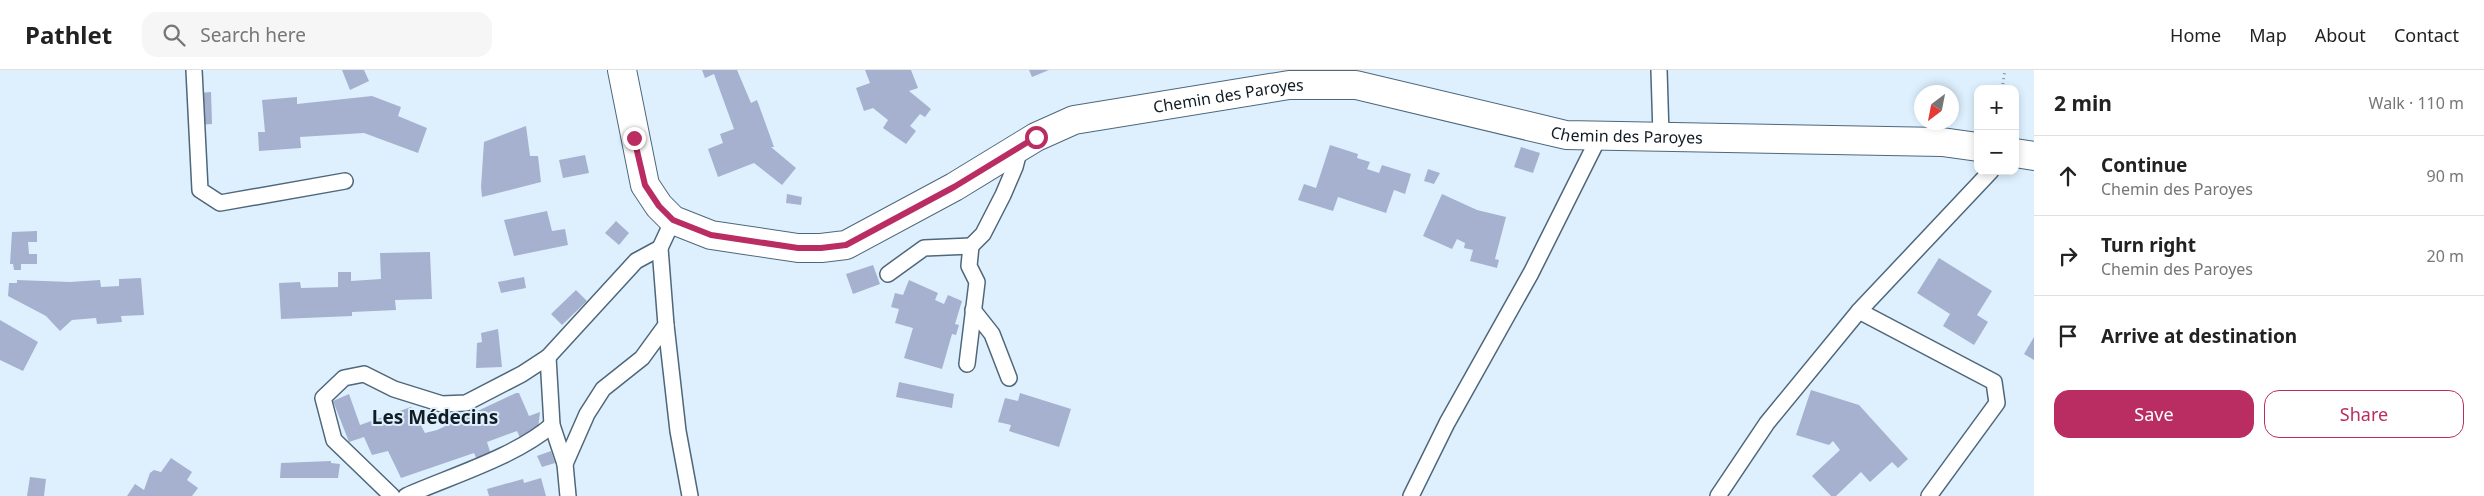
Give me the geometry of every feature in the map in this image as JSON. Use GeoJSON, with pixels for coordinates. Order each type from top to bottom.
{"type":"FeatureCollection","features":[{"type":"Feature","properties":{"kind":"street","name":"Chemin des Paroyes"},"geometry":{"type":"LineString","coordinates":[[622,70],[645,185],[659,206],[673,220],[711,235],[798,248],[846,245],[954,187],[1036,137],[1074,120],[1289,85],[1356,85],[1566,135],[1661,135],[1942,142],[1974,146]]}},
{"type":"Feature","properties":{"kind":"street"},"geometry":{"type":"LineString","coordinates":[[2019,154],[2034,156]]}},
{"type":"Feature","properties":{"kind":"lane"},"geometry":{"type":"LineString","coordinates":[[194,70],[200,190],[220,203],[346,181]]}},
{"type":"Feature","properties":{"kind":"lane"},"geometry":{"type":"LineString","coordinates":[[1659,70],[1661,135]]}},
{"type":"Feature","properties":{"kind":"lane"},"geometry":{"type":"LineString","coordinates":[[1411,496],[1447,423],[1531,273],[1600,135]]}},
{"type":"Feature","properties":{"kind":"lane"},"geometry":{"type":"LineString","coordinates":[[967,364],[977,282],[969,266],[971,246],[983,234],[1003,195],[1015,168],[1020,148]]}},
{"type":"Feature","properties":{"kind":"lane"},"geometry":{"type":"LineString","coordinates":[[1718,496],[1767,423],[1859,311],[1987,175]]}},
{"type":"Feature","properties":{"kind":"lane"},"geometry":{"type":"LineString","coordinates":[[673,220],[660,248],[666,325],[678,432],[690,496]]}},
{"type":"Feature","properties":{"kind":"lane"},"geometry":{"type":"LineString","coordinates":[[888,274],[924,248],[971,246]]}},
{"type":"Feature","properties":{"kind":"lane"},"geometry":{"type":"LineString","coordinates":[[392,496],[334,440],[323,398],[344,378],[364,374],[394,389],[442,404],[466,403],[522,374],[548,357],[636,261],[660,248]]}},
{"type":"Feature","properties":{"kind":"lane"},"geometry":{"type":"LineString","coordinates":[[973,310],[992,334],[1009,378]]}},
{"type":"Feature","properties":{"kind":"lane"},"geometry":{"type":"LineString","coordinates":[[1859,311],[1994,382],[1997,403],[1929,496]]}},
{"type":"Feature","properties":{"kind":"lane"},"geometry":{"type":"LineString","coordinates":[[565,464],[587,414],[603,389],[642,358],[666,325]]}},
{"type":"Feature","properties":{"kind":"lane"},"geometry":{"type":"LineString","coordinates":[[548,357],[552,425],[565,464],[568,496]]}},
{"type":"Feature","properties":{"kind":"lane"},"geometry":{"type":"LineString","coordinates":[[406,496],[468,472],[541,435],[552,425]]}},
{"type":"Feature","properties":{"kind":"path"},"geometry":{"type":"LineString","coordinates":[[2003,85],[2005,70]]}},
{"type":"Feature","properties":{"kind":"building"},"geometry":{"type":"Polygon","coordinates":[[[342,70],[364,70],[369,81],[350,90],[342,70]]]}},
{"type":"Feature","properties":{"kind":"building"},"geometry":{"type":"Polygon","coordinates":[[[702,70],[737,70],[751,103],[757,100],[774,147],[771,147],[796,168],[782,185],[754,163],[718,177],[708,149],[723,143],[720,134],[734,129],[714,74],[705,78],[702,70]]]}},
{"type":"Feature","properties":{"kind":"building"},"geometry":{"type":"Polygon","coordinates":[[[865,70],[911,70],[918,88],[909,91],[931,109],[925,117],[920,114],[910,126],[916,131],[906,144],[883,128],[888,120],[873,108],[864,111],[856,88],[870,83],[865,70]]]}},
{"type":"Feature","properties":{"kind":"building"},"geometry":{"type":"Polygon","coordinates":[[[1029,70],[1049,70],[1032,77],[1029,70]]]}},
{"type":"Feature","properties":{"kind":"building"},"geometry":{"type":"Polygon","coordinates":[[[211,92],[212,124],[199,125],[198,93],[211,92]]]}},
{"type":"Feature","properties":{"kind":"building"},"geometry":{"type":"Polygon","coordinates":[[[372,96],[401,107],[398,116],[427,128],[418,153],[364,133],[300,137],[301,148],[259,151],[258,132],[265,132],[262,100],[297,97],[297,104],[372,96]]]}},
{"type":"Feature","properties":{"kind":"building"},"geometry":{"type":"Polygon","coordinates":[[[526,126],[530,156],[538,156],[541,182],[482,197],[484,142],[526,126]]]}},
{"type":"Feature","properties":{"kind":"building"},"geometry":{"type":"Polygon","coordinates":[[[1330,145],[1358,154],[1357,158],[1370,162],[1367,169],[1379,173],[1382,165],[1411,174],[1405,194],[1394,190],[1386,213],[1338,197],[1333,211],[1298,200],[1304,184],[1316,188],[1330,145]]]}},
{"type":"Feature","properties":{"kind":"building"},"geometry":{"type":"Polygon","coordinates":[[[1521,147],[1540,153],[1533,173],[1514,167],[1521,147]]]}},
{"type":"Feature","properties":{"kind":"building"},"geometry":{"type":"Polygon","coordinates":[[[585,155],[589,173],[563,178],[559,160],[585,155]]]}},
{"type":"Feature","properties":{"kind":"building"},"geometry":{"type":"Polygon","coordinates":[[[1428,169],[1440,173],[1434,184],[1424,181],[1428,169]]]}},
{"type":"Feature","properties":{"kind":"building"},"geometry":{"type":"Polygon","coordinates":[[[787,194],[802,197],[801,205],[786,203],[787,194]]]}},
{"type":"Feature","properties":{"kind":"building"},"geometry":{"type":"Polygon","coordinates":[[[1442,194],[1477,210],[1506,217],[1495,259],[1499,260],[1497,268],[1470,261],[1473,250],[1464,248],[1465,243],[1457,239],[1452,249],[1423,236],[1442,194]]]}},
{"type":"Feature","properties":{"kind":"building"},"geometry":{"type":"Polygon","coordinates":[[[547,211],[552,231],[565,229],[568,245],[514,256],[504,220],[547,211]]]}},
{"type":"Feature","properties":{"kind":"building"},"geometry":{"type":"Polygon","coordinates":[[[616,221],[629,233],[619,245],[605,233],[616,221]]]}},
{"type":"Feature","properties":{"kind":"building"},"geometry":{"type":"Polygon","coordinates":[[[37,231],[37,242],[28,242],[29,254],[37,254],[37,264],[21,264],[21,270],[14,270],[13,264],[10,264],[12,232],[37,231]]]}},
{"type":"Feature","properties":{"kind":"building"},"geometry":{"type":"Polygon","coordinates":[[[430,252],[432,299],[395,300],[396,310],[352,312],[352,316],[281,319],[279,283],[300,282],[301,288],[338,287],[338,272],[351,272],[351,281],[381,279],[380,253],[430,252]]]}},
{"type":"Feature","properties":{"kind":"building"},"geometry":{"type":"Polygon","coordinates":[[[1939,258],[1992,291],[1977,315],[1988,322],[1974,345],[1943,326],[1950,314],[1917,293],[1939,258]]]}},
{"type":"Feature","properties":{"kind":"building"},"geometry":{"type":"Polygon","coordinates":[[[873,265],[880,284],[853,294],[846,274],[873,265]]]}},
{"type":"Feature","properties":{"kind":"building"},"geometry":{"type":"Polygon","coordinates":[[[524,277],[526,288],[501,293],[498,282],[524,277]]]}},
{"type":"Feature","properties":{"kind":"building"},"geometry":{"type":"Polygon","coordinates":[[[141,278],[144,315],[121,316],[122,322],[97,324],[96,318],[72,320],[60,331],[46,316],[8,296],[9,283],[17,283],[17,280],[70,282],[100,280],[101,287],[119,286],[119,279],[141,278]]]}},
{"type":"Feature","properties":{"kind":"building"},"geometry":{"type":"Polygon","coordinates":[[[909,280],[938,293],[935,300],[944,304],[948,295],[962,301],[955,324],[959,325],[956,335],[952,334],[942,369],[904,358],[913,328],[895,323],[899,309],[891,307],[895,293],[903,295],[909,280]]]}},
{"type":"Feature","properties":{"kind":"building"},"geometry":{"type":"Polygon","coordinates":[[[576,290],[587,301],[562,325],[551,314],[576,290]]]}},
{"type":"Feature","properties":{"kind":"building"},"geometry":{"type":"Polygon","coordinates":[[[0,320],[38,342],[23,371],[0,360],[0,320]]]}},
{"type":"Feature","properties":{"kind":"building"},"geometry":{"type":"Polygon","coordinates":[[[498,329],[502,367],[476,368],[477,343],[482,342],[481,333],[498,329]]]}},
{"type":"Feature","properties":{"kind":"building"},"geometry":{"type":"Polygon","coordinates":[[[2034,337],[2034,360],[2024,354],[2034,337]]]}},
{"type":"Feature","properties":{"kind":"building"},"geometry":{"type":"Polygon","coordinates":[[[899,382],[954,394],[952,408],[896,397],[899,382]]]}},
{"type":"Feature","properties":{"kind":"building"},"geometry":{"type":"Polygon","coordinates":[[[1811,390],[1859,405],[1908,459],[1898,468],[1892,462],[1870,482],[1861,472],[1836,496],[1831,496],[1812,476],[1840,450],[1833,441],[1829,445],[1796,435],[1811,390]]]}},
{"type":"Feature","properties":{"kind":"building"},"geometry":{"type":"Polygon","coordinates":[[[519,393],[529,416],[540,412],[538,429],[521,440],[517,431],[487,442],[492,458],[478,462],[474,453],[401,478],[388,451],[372,455],[364,437],[349,442],[333,401],[349,394],[360,425],[411,407],[425,433],[437,430],[519,393]]]}},
{"type":"Feature","properties":{"kind":"building"},"geometry":{"type":"Polygon","coordinates":[[[1020,393],[1071,409],[1059,447],[1009,431],[1011,425],[998,422],[1005,398],[1018,401],[1020,393]]]}},
{"type":"Feature","properties":{"kind":"building"},"geometry":{"type":"Polygon","coordinates":[[[551,451],[555,463],[542,467],[537,456],[551,451]]]}},
{"type":"Feature","properties":{"kind":"building"},"geometry":{"type":"Polygon","coordinates":[[[171,458],[192,472],[187,480],[198,488],[192,496],[127,496],[135,484],[144,490],[150,473],[154,470],[161,472],[171,458]]]}},
{"type":"Feature","properties":{"kind":"building"},"geometry":{"type":"Polygon","coordinates":[[[331,461],[331,463],[340,464],[338,478],[280,478],[281,463],[331,461]]]}},
{"type":"Feature","properties":{"kind":"building"},"geometry":{"type":"Polygon","coordinates":[[[30,477],[46,479],[44,496],[27,496],[30,477]]]}},
{"type":"Feature","properties":{"kind":"building"},"geometry":{"type":"Polygon","coordinates":[[[541,478],[546,496],[489,496],[487,489],[523,479],[524,483],[541,478]]]}},
{"type":"Feature","properties":{"kind":"district","name":"Les Médecins"},"geometry":{"type":"Point","coordinates":[435,417]}},
{"type":"Feature","properties":{"kind":"route"},"geometry":{"type":"LineString","coordinates":[[634,138],[645,185],[659,206],[673,220],[711,235],[798,248],[821,248],[846,245],[954,187],[1036,137]]}}]}
